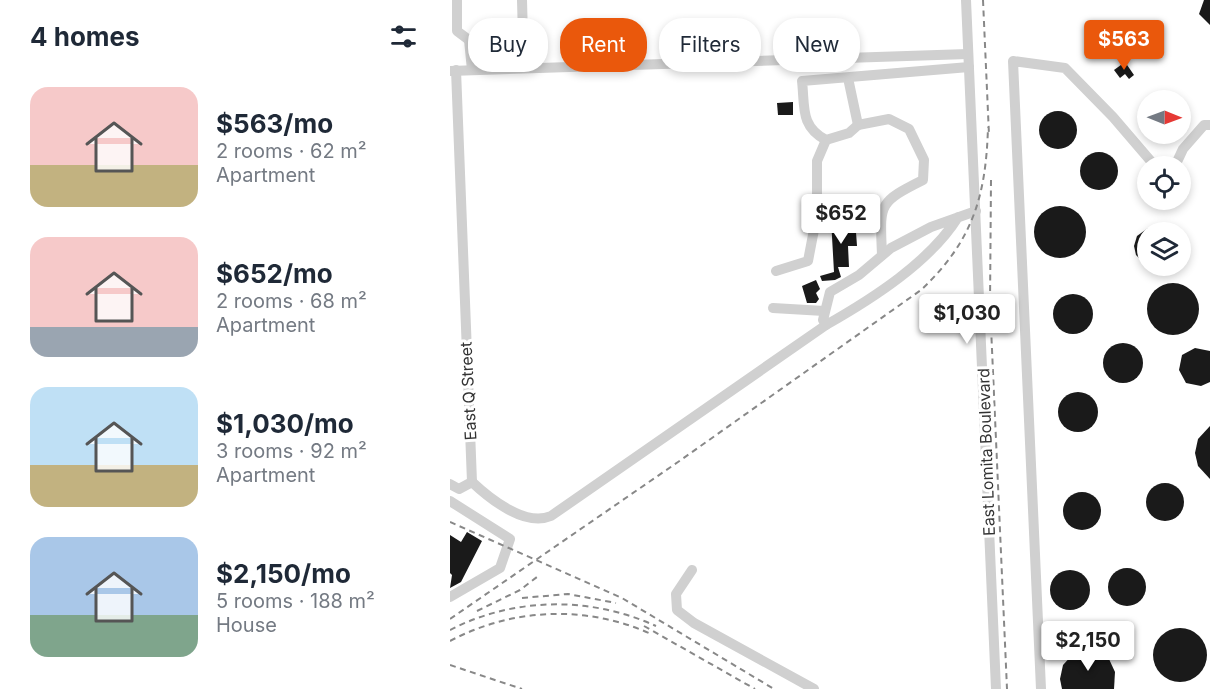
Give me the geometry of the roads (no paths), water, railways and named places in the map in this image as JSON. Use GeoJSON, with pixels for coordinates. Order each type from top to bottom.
{"type":"FeatureCollection","features":[{"type":"Feature","properties":{"kind":"street"},"geometry":{"type":"LineString","coordinates":[[458,0],[457,31],[468,39]]}},
{"type":"Feature","properties":{"kind":"street"},"geometry":{"type":"LineString","coordinates":[[522,0],[522,18]]}},
{"type":"Feature","properties":{"kind":"street","name":"East Lomita Boulevard"},"geometry":{"type":"LineString","coordinates":[[966,0],[996,689]]}},
{"type":"Feature","properties":{"kind":"street"},"geometry":{"type":"LineString","coordinates":[[548,68],[968,54]]}},
{"type":"Feature","properties":{"kind":"street"},"geometry":{"type":"LineString","coordinates":[[1041,689],[1013,61],[1065,68],[1113,117],[1146,156]]}},
{"type":"Feature","properties":{"kind":"street"},"geometry":{"type":"LineString","coordinates":[[882,255],[883,209],[891,196],[923,180],[924,160],[909,129],[889,119],[858,125],[849,133],[826,140],[815,134],[807,125],[801,81],[969,67]]}},
{"type":"Feature","properties":{"kind":"street"},"geometry":{"type":"LineString","coordinates":[[453,71],[468,70]]}},
{"type":"Feature","properties":{"kind":"street","name":"East Q Street"},"geometry":{"type":"LineString","coordinates":[[453,71],[456,257],[472,482]]}},
{"type":"Feature","properties":{"kind":"street"},"geometry":{"type":"LineString","coordinates":[[849,78],[858,125]]}},
{"type":"Feature","properties":{"kind":"street"},"geometry":{"type":"LineString","coordinates":[[1180,156],[1204,125],[1210,125]]}},
{"type":"Feature","properties":{"kind":"street"},"geometry":{"type":"LineString","coordinates":[[776,271],[808,261],[817,214],[817,161],[826,140]]}},
{"type":"Feature","properties":{"kind":"street"},"geometry":{"type":"LineString","coordinates":[[826,325],[823,320],[824,311],[830,292],[859,275],[882,255],[931,227],[976,211]]}},
{"type":"Feature","properties":{"kind":"street"},"geometry":{"type":"LineString","coordinates":[[454,487],[472,482],[495,501],[520,513],[538,518],[551,516],[826,325],[873,299],[922,256],[951,228],[958,217]]}},
{"type":"Feature","properties":{"kind":"street"},"geometry":{"type":"LineString","coordinates":[[773,308],[824,311]]}},
{"type":"Feature","properties":{"kind":"street"},"geometry":{"type":"LineString","coordinates":[[450,501],[510,539],[500,568],[450,597]]}},
{"type":"Feature","properties":{"kind":"street"},"geometry":{"type":"LineString","coordinates":[[692,570],[676,594],[677,610],[694,623],[814,689]]}},
{"type":"Feature","properties":{"kind":"railway"},"geometry":{"type":"LineString","coordinates":[[983,0],[989,135]]}},
{"type":"Feature","properties":{"kind":"railway"},"geometry":{"type":"LineString","coordinates":[[450,619],[678,462],[921,290],[953,254],[973,216],[984,175],[988,127]]}},
{"type":"Feature","properties":{"kind":"railway"},"geometry":{"type":"LineString","coordinates":[[991,180],[990,304],[1007,689]]}},
{"type":"Feature","properties":{"kind":"railway"},"geometry":{"type":"LineString","coordinates":[[450,522],[622,598],[774,689]]}},
{"type":"Feature","properties":{"kind":"railway"},"geometry":{"type":"LineString","coordinates":[[477,611],[520,590],[537,577]]}},
{"type":"Feature","properties":{"kind":"railway"},"geometry":{"type":"LineString","coordinates":[[522,598],[568,594],[616,603]]}},
{"type":"Feature","properties":{"kind":"railway"},"geometry":{"type":"LineString","coordinates":[[450,630],[500,611],[552,604],[605,609],[656,626]]}},
{"type":"Feature","properties":{"kind":"railway"},"geometry":{"type":"LineString","coordinates":[[450,641],[498,622],[549,614],[600,618],[649,633]]}},
{"type":"Feature","properties":{"kind":"railway"},"geometry":{"type":"LineString","coordinates":[[644,626],[755,689]]}},
{"type":"Feature","properties":{"kind":"railway"},"geometry":{"type":"LineString","coordinates":[[450,665],[522,689]]}}]}
